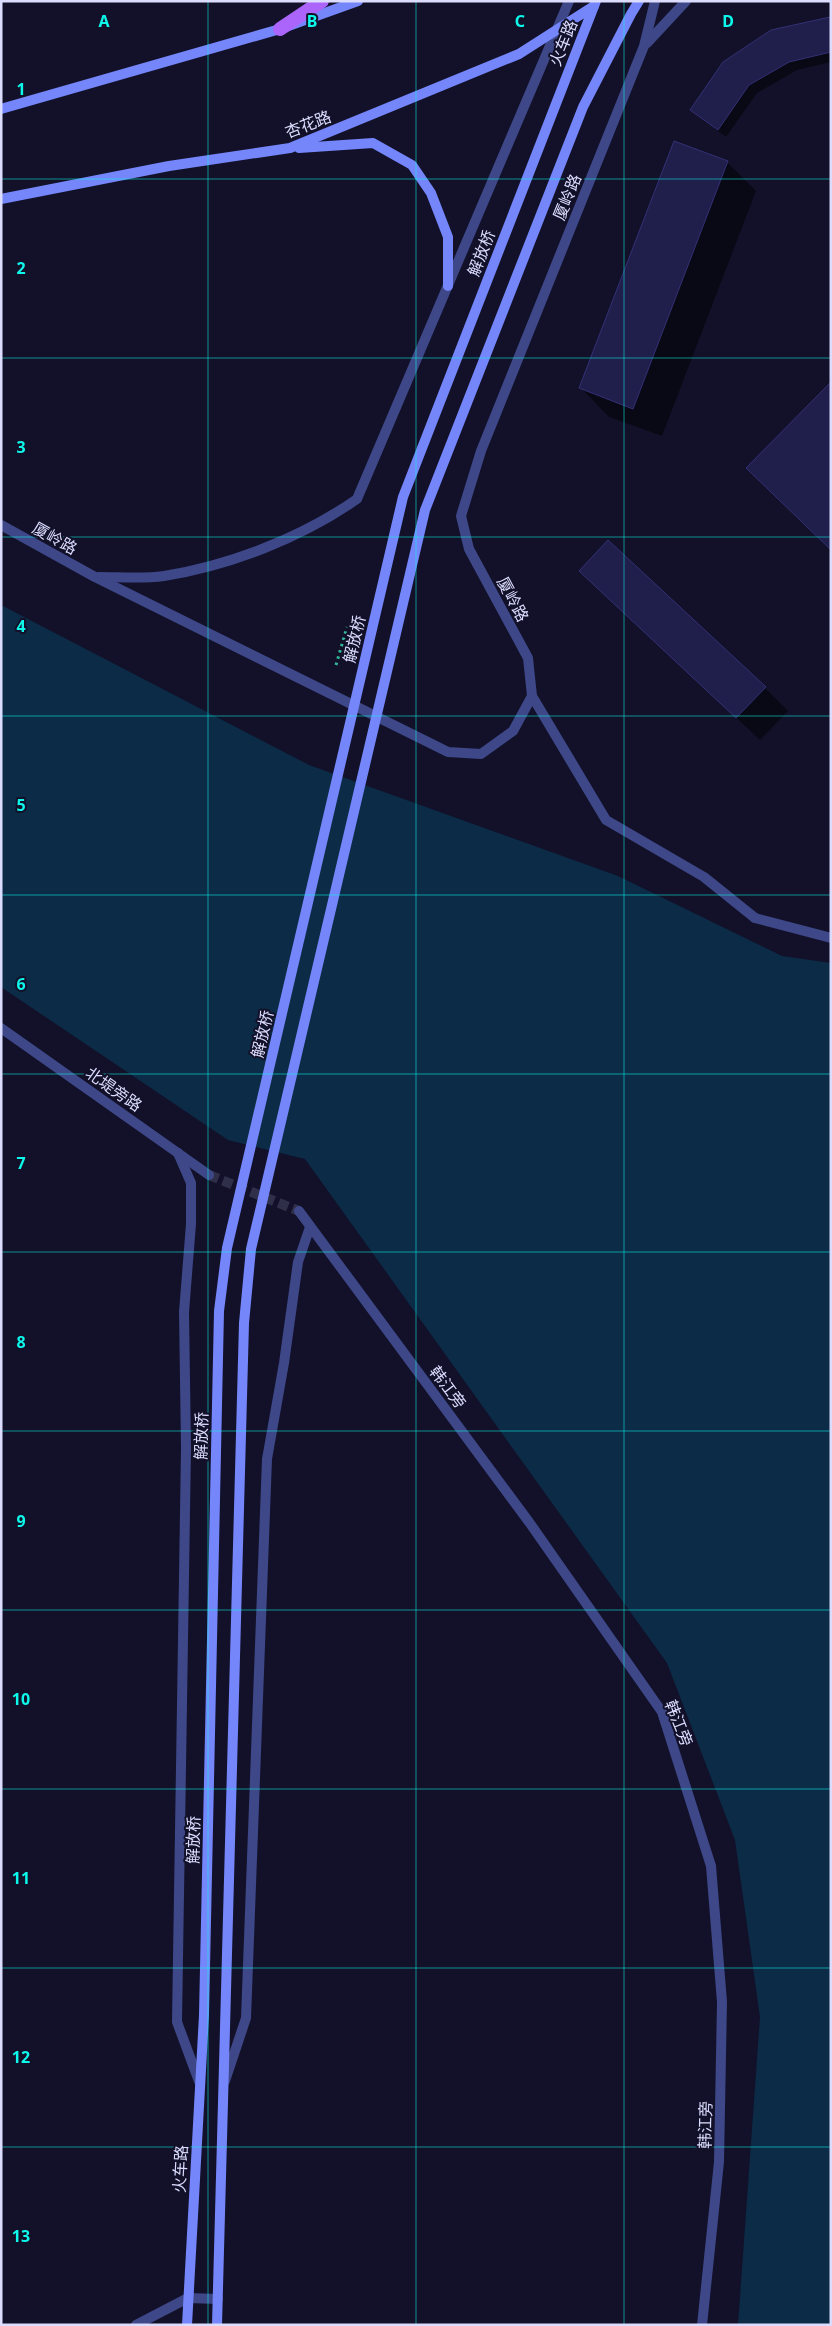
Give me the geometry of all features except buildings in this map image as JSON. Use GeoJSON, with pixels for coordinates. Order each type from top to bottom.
{"type":"FeatureCollection","features":[{"type":"Feature","properties":{"kind":"main road"},"geometry":{"type":"LineString","coordinates":[[280,29],[322,1]]}},
{"type":"Feature","properties":{"kind":"main road"},"geometry":{"type":"LineString","coordinates":[[1,109],[280,29],[358,1]]}},
{"type":"Feature","properties":{"kind":"main road"},"geometry":{"type":"LineString","coordinates":[[217,2325],[244,1323],[251,1249],[425,510],[583,107],[639,1]]}},
{"type":"Feature","properties":{"kind":"main road","name":"杏花路"},"geometry":{"type":"LineString","coordinates":[[1,199],[169,166],[290,148],[519,54],[597,3]]}},
{"type":"Feature","properties":{"kind":"main road","name":"火车路"},"geometry":{"type":"LineString","coordinates":[[558,96],[597,3]]}},
{"type":"Feature","properties":{"kind":"main road","name":"解放桥"},"geometry":{"type":"LineString","coordinates":[[204,2015],[219,1311],[228,1248],[403,497],[558,96]]}},
{"type":"Feature","properties":{"kind":"main road"},"geometry":{"type":"LineString","coordinates":[[290,148],[374,143],[412,165],[431,193],[448,237],[448,286]]}},
{"type":"Feature","properties":{"kind":"main road","name":"火车路"},"geometry":{"type":"LineString","coordinates":[[187,2325],[204,2015]]}},
{"type":"Feature","properties":{"kind":"street","name":"厦岭路"},"geometry":{"type":"LineString","coordinates":[[95,577],[162,576],[230,560],[298,533],[331,517],[357,499],[569,1]]}},
{"type":"Feature","properties":{"kind":"street"},"geometry":{"type":"LineString","coordinates":[[644,46],[656,1]]}},
{"type":"Feature","properties":{"kind":"street"},"geometry":{"type":"LineString","coordinates":[[644,46],[686,1]]}},
{"type":"Feature","properties":{"kind":"street","name":"厦岭路"},"geometry":{"type":"LineString","coordinates":[[1,525],[95,577],[448,752],[481,754],[513,731],[532,696],[528,658],[469,549],[461,516],[481,451],[644,46]]}},
{"type":"Feature","properties":{"kind":"street"},"geometry":{"type":"LineString","coordinates":[[532,696],[606,820],[704,878],[755,918],[831,938]]}},
{"type":"Feature","properties":{"kind":"street","name":"北堤旁路"},"geometry":{"type":"LineString","coordinates":[[1,1028],[210,1175]]}},
{"type":"Feature","properties":{"kind":"street"},"geometry":{"type":"LineString","coordinates":[[177,1152],[190,1183],[191,1224],[184,1312],[186,1448],[177,2022],[200,2084]]}},
{"type":"Feature","properties":{"kind":"street","name":"韩江旁"},"geometry":{"type":"LineString","coordinates":[[299,1211],[529,1522],[662,1712],[711,1866],[722,2002],[719,2162],[702,2325]]}},
{"type":"Feature","properties":{"kind":"street"},"geometry":{"type":"LineString","coordinates":[[224,2082],[246,2018],[267,1459],[284,1363],[298,1262],[310,1227]]}},
{"type":"Feature","properties":{"kind":"street"},"geometry":{"type":"LineString","coordinates":[[136,2325],[188,2298],[218,2299]]}},
{"type":"Feature","properties":{"kind":"water"},"geometry":{"type":"Polygon","coordinates":[[[1,605],[309,765],[618,876],[782,956],[831,963],[831,2325],[738,2325],[760,2017],[735,1840],[667,1663],[305,1159],[228,1140],[1,987],[1,605]]]}},
{"type":"Feature","properties":{"kind":"tunnel"},"geometry":{"type":"LineString","coordinates":[[209,1175],[299,1211]]}}]}
